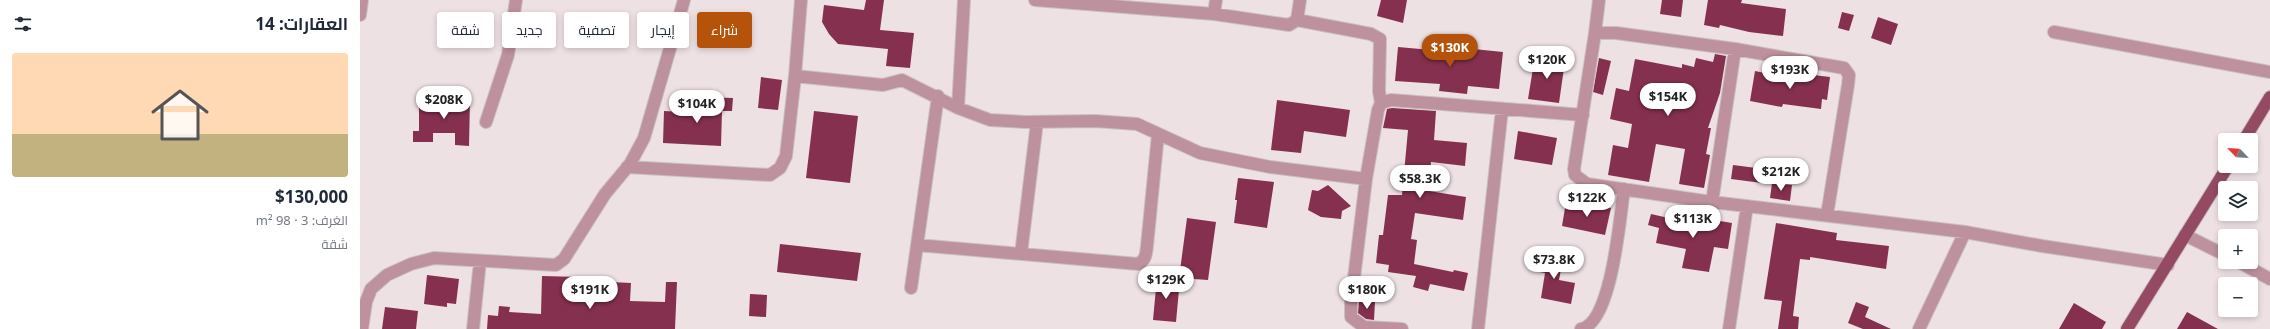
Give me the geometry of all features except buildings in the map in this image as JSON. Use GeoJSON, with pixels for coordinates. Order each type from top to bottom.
{"type":"FeatureCollection","features":[{"type":"Feature","properties":{"kind":"main road"},"geometry":{"type":"LineString","coordinates":[[2248,133],[2270,97]]}},
{"type":"Feature","properties":{"kind":"main road"},"geometry":{"type":"LineString","coordinates":[[2127,329],[2224,173]]}},
{"type":"Feature","properties":{"kind":"street"},"geometry":{"type":"LineString","coordinates":[[360,15],[362,0]]}},
{"type":"Feature","properties":{"kind":"street"},"geometry":{"type":"LineString","coordinates":[[486,122],[508,55],[516,0]]}},
{"type":"Feature","properties":{"kind":"street"},"geometry":{"type":"LineString","coordinates":[[362,329],[366,302],[371,289],[387,275],[411,264],[434,258],[556,264],[564,259],[605,194],[627,167],[644,138],[684,0]]}},
{"type":"Feature","properties":{"kind":"street"},"geometry":{"type":"LineString","coordinates":[[627,167],[770,175],[780,168],[786,156],[795,76],[801,0]]}},
{"type":"Feature","properties":{"kind":"street"},"geometry":{"type":"LineString","coordinates":[[958,108],[964,0]]}},
{"type":"Feature","properties":{"kind":"street"},"geometry":{"type":"LineString","coordinates":[[1035,0],[1214,14],[1289,25],[1297,20],[1371,34],[1380,39],[1379,90],[1381,103],[1378,110],[1366,179],[1351,303],[1351,318],[1363,328],[1402,329]]}},
{"type":"Feature","properties":{"kind":"street"},"geometry":{"type":"LineString","coordinates":[[1214,14],[1216,0]]}},
{"type":"Feature","properties":{"kind":"street"},"geometry":{"type":"LineString","coordinates":[[1297,20],[1300,0]]}},
{"type":"Feature","properties":{"kind":"street"},"geometry":{"type":"LineString","coordinates":[[1599,0],[1574,169],[1575,175],[1587,184],[1712,202],[1965,232],[2050,248],[2168,265]]}},
{"type":"Feature","properties":{"kind":"street"},"geometry":{"type":"LineString","coordinates":[[2054,32],[2270,72]]}},
{"type":"Feature","properties":{"kind":"street"},"geometry":{"type":"LineString","coordinates":[[1595,33],[1616,33],[1735,49],[1832,64],[1848,71],[1848,85],[1827,215]]}},
{"type":"Feature","properties":{"kind":"street"},"geometry":{"type":"LineString","coordinates":[[1712,202],[1735,49]]}},
{"type":"Feature","properties":{"kind":"street"},"geometry":{"type":"LineString","coordinates":[[795,76],[882,84],[902,80],[938,96],[958,108],[990,120],[1037,122],[1117,122],[1137,124],[1200,153],[1270,167],[1366,179]]}},
{"type":"Feature","properties":{"kind":"street"},"geometry":{"type":"LineString","coordinates":[[911,288],[938,96]]}},
{"type":"Feature","properties":{"kind":"street"},"geometry":{"type":"LineString","coordinates":[[1381,103],[1391,100],[1583,115]]}},
{"type":"Feature","properties":{"kind":"street"},"geometry":{"type":"LineString","coordinates":[[1478,329],[1502,109]]}},
{"type":"Feature","properties":{"kind":"street"},"geometry":{"type":"LineString","coordinates":[[1021,254],[1037,122]]}},
{"type":"Feature","properties":{"kind":"street"},"geometry":{"type":"LineString","coordinates":[[917,245],[1138,264],[1141,262],[1146,251],[1158,134]]}},
{"type":"Feature","properties":{"kind":"street"},"geometry":{"type":"LineString","coordinates":[[1581,329],[1597,315],[1610,286],[1624,189]]}},
{"type":"Feature","properties":{"kind":"street"},"geometry":{"type":"LineString","coordinates":[[1729,329],[1747,206]]}},
{"type":"Feature","properties":{"kind":"street"},"geometry":{"type":"LineString","coordinates":[[1919,329],[1965,232]]}},
{"type":"Feature","properties":{"kind":"street"},"geometry":{"type":"LineString","coordinates":[[2185,236],[2218,252]]}},
{"type":"Feature","properties":{"kind":"street"},"geometry":{"type":"LineString","coordinates":[[473,329],[480,261]]}},
{"type":"Feature","properties":{"kind":"street"},"geometry":{"type":"LineString","coordinates":[[2252,269],[2270,279]]}}]}
